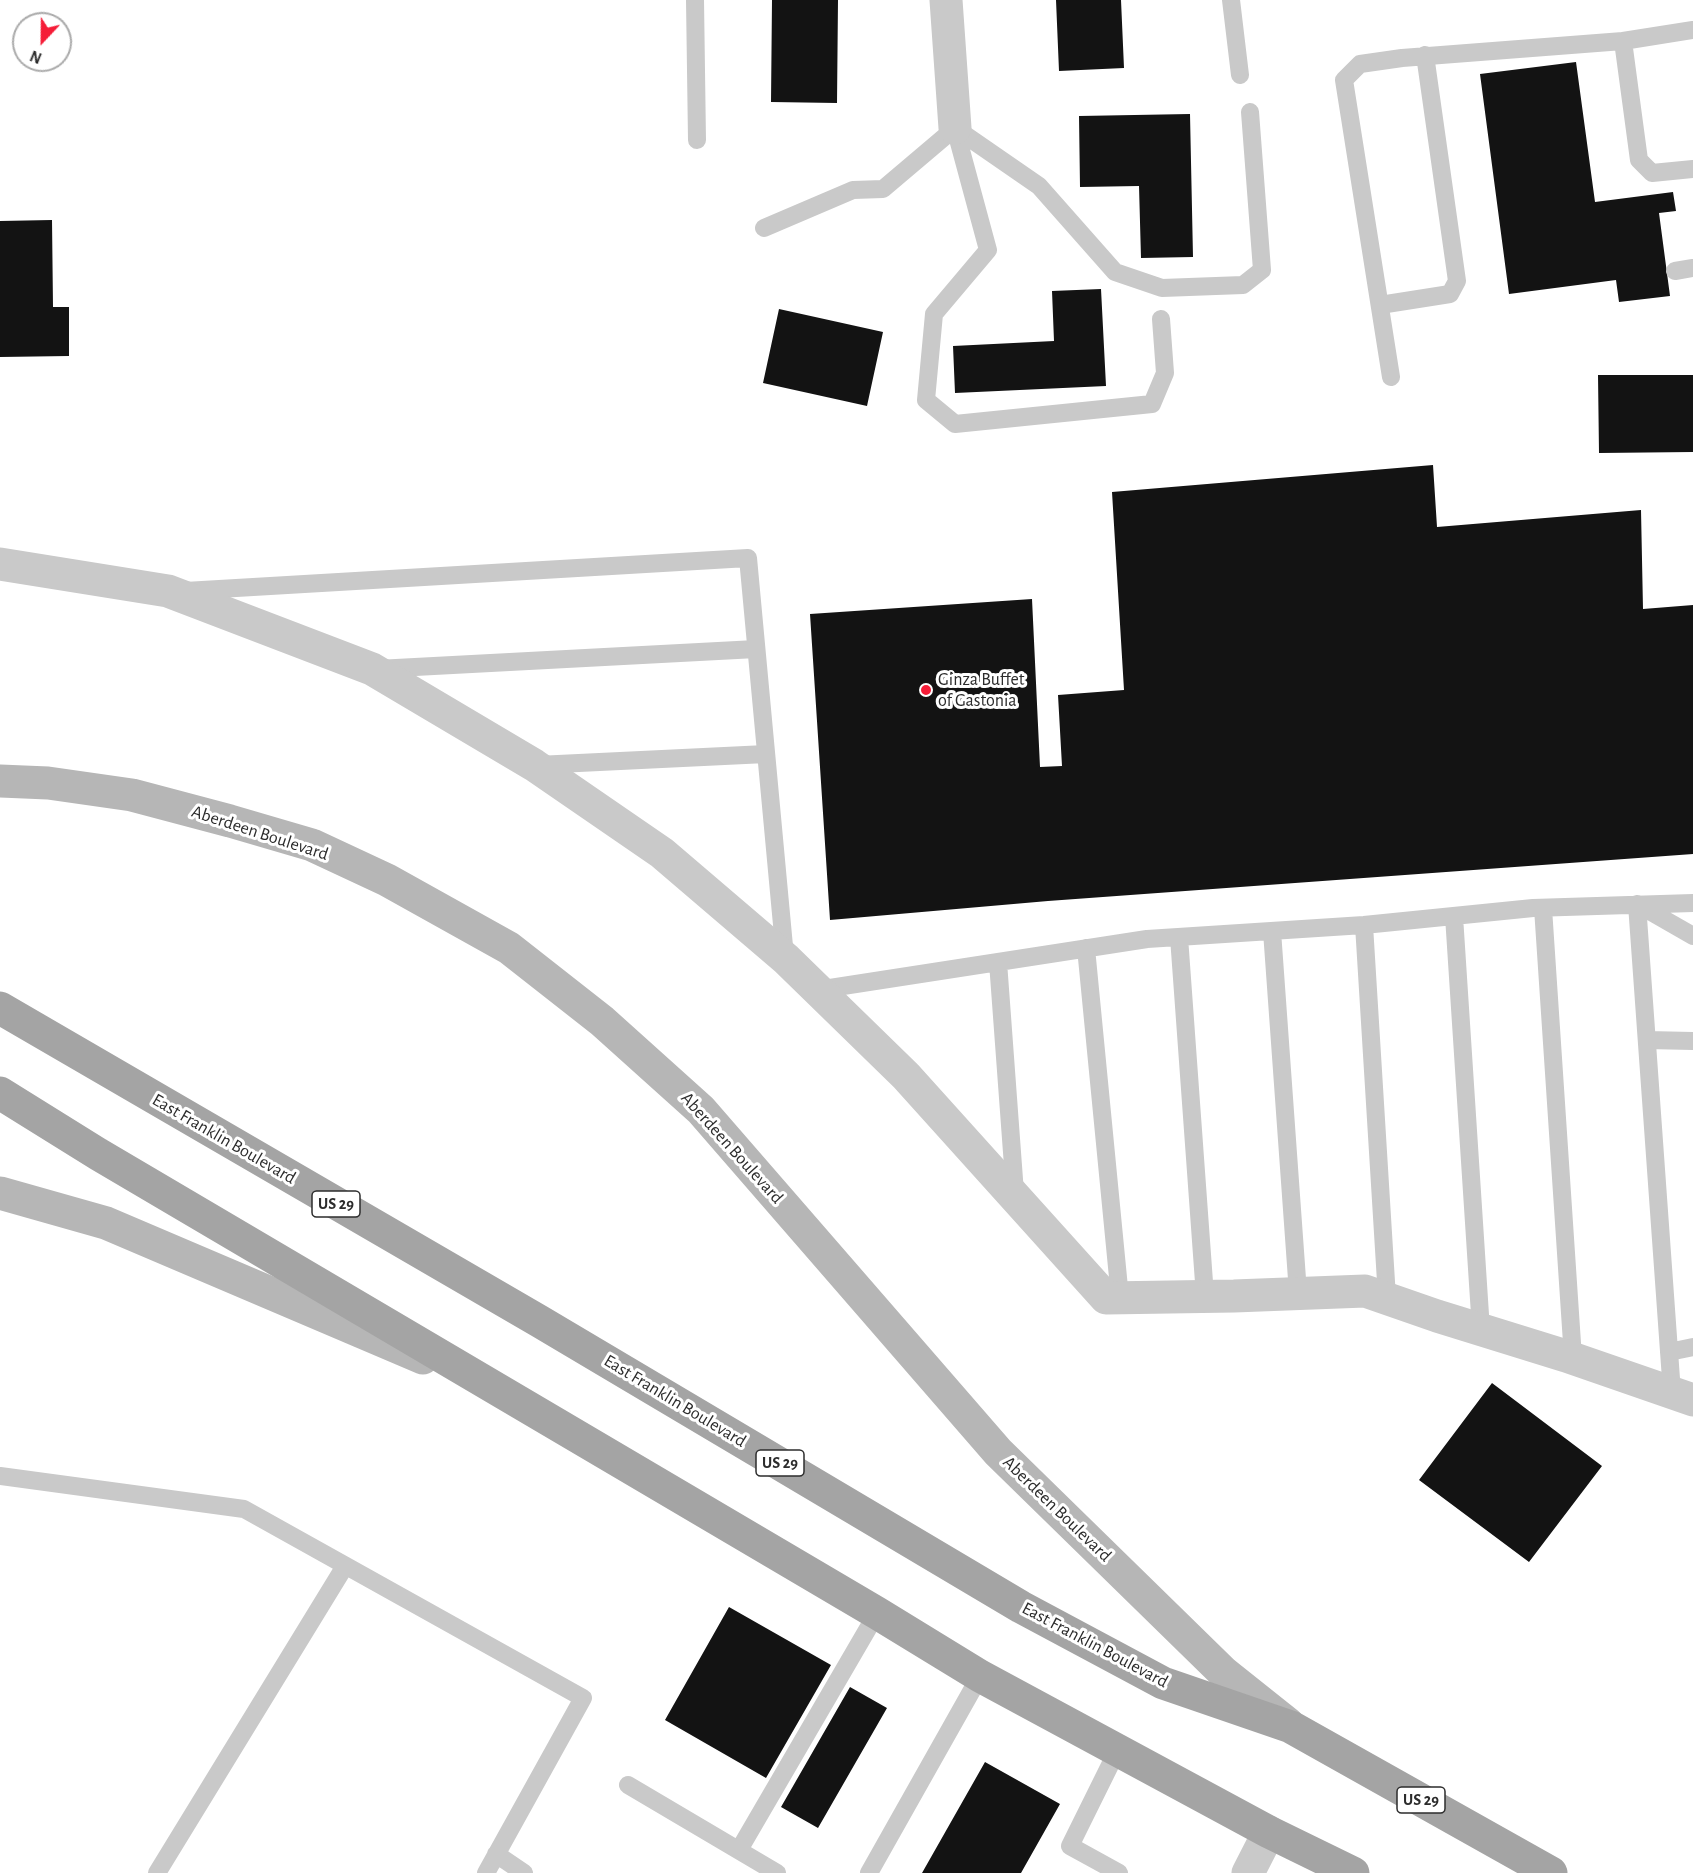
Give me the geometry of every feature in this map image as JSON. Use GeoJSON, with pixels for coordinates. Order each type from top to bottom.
{"type":"FeatureCollection","features":[{"type":"Feature","properties":{"kind":"main road","name":"Aberdeen Boulevard"},"geometry":{"type":"LineString","coordinates":[[0,781],[48,783],[132,795],[230,820],[312,845],[387,880],[509,948],[602,1021],[701,1110],[998,1452],[1224,1673],[1291,1727]]}},
{"type":"Feature","properties":{"kind":"main road","name":"East Franklin Boulevard"},"geometry":{"type":"LineString","coordinates":[[0,1008],[539,1321],[1021,1607],[1163,1683],[1291,1727],[1551,1873]]}},
{"type":"Feature","properties":{"kind":"main road"},"geometry":{"type":"LineString","coordinates":[[0,1093],[98,1154],[877,1612],[980,1676],[1269,1832],[1353,1873]]}},
{"type":"Feature","properties":{"kind":"main road"},"geometry":{"type":"LineString","coordinates":[[0,1193],[106,1223],[500,1390]]}},
{"type":"Feature","properties":{"kind":"street"},"geometry":{"type":"LineString","coordinates":[[946,0],[955,128]]}},
{"type":"Feature","properties":{"kind":"street"},"geometry":{"type":"LineString","coordinates":[[0,564],[168,591],[372,669],[534,765],[662,853],[786,959],[906,1076],[1106,1298],[1365,1291],[1682,1396]]}},
{"type":"Feature","properties":{"kind":"street"},"geometry":{"type":"LineString","coordinates":[[1248,1873],[1269,1832]]}},
{"type":"Feature","properties":{"kind":"lane"},"geometry":{"type":"LineString","coordinates":[[695,0],[697,140]]}},
{"type":"Feature","properties":{"kind":"lane"},"geometry":{"type":"LineString","coordinates":[[1231,0],[1240,75]]}},
{"type":"Feature","properties":{"kind":"lane"},"geometry":{"type":"LineString","coordinates":[[1391,377],[1344,80],[1360,64],[1425,56],[1623,41],[1693,30]]}},
{"type":"Feature","properties":{"kind":"lane"},"geometry":{"type":"LineString","coordinates":[[1623,41],[1639,160],[1652,173],[1693,169]]}},
{"type":"Feature","properties":{"kind":"lane"},"geometry":{"type":"LineString","coordinates":[[1380,305],[1450,294],[1457,281],[1425,56]]}},
{"type":"Feature","properties":{"kind":"lane"},"geometry":{"type":"LineString","coordinates":[[955,128],[1039,186],[1115,272],[1162,288],[1243,285],[1262,270],[1250,112]]}},
{"type":"Feature","properties":{"kind":"lane"},"geometry":{"type":"LineString","coordinates":[[764,228],[853,190],[883,189],[955,128]]}},
{"type":"Feature","properties":{"kind":"lane"},"geometry":{"type":"LineString","coordinates":[[955,128],[988,250],[934,314],[926,400],[955,424],[1152,404],[1165,373],[1161,319]]}},
{"type":"Feature","properties":{"kind":"lane"},"geometry":{"type":"LineString","coordinates":[[1675,271],[1693,268]]}},
{"type":"Feature","properties":{"kind":"lane"},"geometry":{"type":"LineString","coordinates":[[168,591],[748,558],[786,959]]}},
{"type":"Feature","properties":{"kind":"lane"},"geometry":{"type":"LineString","coordinates":[[372,669],[756,649]]}},
{"type":"Feature","properties":{"kind":"lane"},"geometry":{"type":"LineString","coordinates":[[534,765],[766,754]]}},
{"type":"Feature","properties":{"kind":"lane"},"geometry":{"type":"LineString","coordinates":[[817,990],[1147,939],[1364,925],[1543,908],[1693,903]]}},
{"type":"Feature","properties":{"kind":"lane"},"geometry":{"type":"LineString","coordinates":[[1637,904],[1693,936]]}},
{"type":"Feature","properties":{"kind":"lane"},"geometry":{"type":"LineString","coordinates":[[1637,904],[1669,1352],[1682,1396]]}},
{"type":"Feature","properties":{"kind":"lane"},"geometry":{"type":"LineString","coordinates":[[1543,908],[1573,1359]]}},
{"type":"Feature","properties":{"kind":"lane"},"geometry":{"type":"LineString","coordinates":[[1454,916],[1481,1330]]}},
{"type":"Feature","properties":{"kind":"lane"},"geometry":{"type":"LineString","coordinates":[[1364,925],[1387,1298]]}},
{"type":"Feature","properties":{"kind":"lane"},"geometry":{"type":"LineString","coordinates":[[1272,931],[1298,1293]]}},
{"type":"Feature","properties":{"kind":"lane"},"geometry":{"type":"LineString","coordinates":[[1179,937],[1205,1296]]}},
{"type":"Feature","properties":{"kind":"lane"},"geometry":{"type":"LineString","coordinates":[[1086,948],[1120,1298]]}},
{"type":"Feature","properties":{"kind":"lane"},"geometry":{"type":"LineString","coordinates":[[998,962],[1016,1197]]}},
{"type":"Feature","properties":{"kind":"lane"},"geometry":{"type":"LineString","coordinates":[[1647,1040],[1693,1041]]}},
{"type":"Feature","properties":{"kind":"lane"},"geometry":{"type":"LineString","coordinates":[[1669,1352],[1693,1347]]}},
{"type":"Feature","properties":{"kind":"lane"},"geometry":{"type":"LineString","coordinates":[[0,1476],[244,1509],[583,1698],[486,1873]]}},
{"type":"Feature","properties":{"kind":"lane"},"geometry":{"type":"LineString","coordinates":[[157,1873],[345,1566]]}},
{"type":"Feature","properties":{"kind":"lane"},"geometry":{"type":"LineString","coordinates":[[739,1851],[877,1612]]}},
{"type":"Feature","properties":{"kind":"lane"},"geometry":{"type":"LineString","coordinates":[[869,1873],[980,1676]]}},
{"type":"Feature","properties":{"kind":"lane"},"geometry":{"type":"LineString","coordinates":[[1117,1751],[1070,1846],[1119,1873]]}},
{"type":"Feature","properties":{"kind":"lane"},"geometry":{"type":"LineString","coordinates":[[628,1785],[777,1873]]}},
{"type":"Feature","properties":{"kind":"lane"},"geometry":{"type":"LineString","coordinates":[[496,1854],[524,1873]]}},
{"type":"Feature","properties":{"kind":"building"},"geometry":{"type":"Polygon","coordinates":[[[772,0],[838,0],[837,103],[771,102],[772,0]]]}},
{"type":"Feature","properties":{"kind":"building"},"geometry":{"type":"Polygon","coordinates":[[[1056,0],[1121,0],[1124,68],[1059,71],[1056,0]]]}},
{"type":"Feature","properties":{"kind":"building"},"geometry":{"type":"Polygon","coordinates":[[[1576,62],[1595,202],[1673,192],[1676,211],[1659,213],[1670,296],[1619,302],[1616,280],[1509,294],[1480,74],[1576,62]]]}},
{"type":"Feature","properties":{"kind":"building"},"geometry":{"type":"Polygon","coordinates":[[[1190,114],[1193,257],[1141,258],[1139,186],[1080,187],[1079,116],[1190,114]]]}},
{"type":"Feature","properties":{"kind":"building"},"geometry":{"type":"Polygon","coordinates":[[[52,220],[53,307],[69,307],[69,356],[0,357],[0,221],[52,220]]]}},
{"type":"Feature","properties":{"kind":"building"},"geometry":{"type":"Polygon","coordinates":[[[1101,289],[1106,386],[955,393],[953,346],[1054,341],[1052,291],[1101,289]]]}},
{"type":"Feature","properties":{"kind":"building"},"geometry":{"type":"Polygon","coordinates":[[[779,309],[883,332],[867,406],[763,383],[779,309]]]}},
{"type":"Feature","properties":{"kind":"building"},"geometry":{"type":"Polygon","coordinates":[[[1598,375],[1693,375],[1693,452],[1599,453],[1598,375]]]}},
{"type":"Feature","properties":{"kind":"building"},"geometry":{"type":"Polygon","coordinates":[[[1433,465],[1437,527],[1641,510],[1643,609],[1693,605],[1693,854],[1048,901],[830,920],[810,614],[1032,599],[1040,767],[1062,766],[1058,695],[1124,690],[1112,492],[1433,465]]]}},
{"type":"Feature","properties":{"kind":"building"},"geometry":{"type":"Polygon","coordinates":[[[1492,1383],[1602,1466],[1529,1562],[1419,1480],[1492,1383]]]}},
{"type":"Feature","properties":{"kind":"building"},"geometry":{"type":"Polygon","coordinates":[[[729,1607],[831,1665],[766,1778],[665,1720],[729,1607]]]}},
{"type":"Feature","properties":{"kind":"building"},"geometry":{"type":"Polygon","coordinates":[[[850,1687],[887,1708],[818,1828],[781,1807],[850,1687]]]}},
{"type":"Feature","properties":{"kind":"building"},"geometry":{"type":"Polygon","coordinates":[[[985,1762],[1060,1804],[1021,1873],[922,1873],[985,1762]]]}},
{"type":"Feature","properties":{"kind":"place","name":"Ginza Buffet of Gastonia"},"geometry":{"type":"Point","coordinates":[926,690]}}]}
